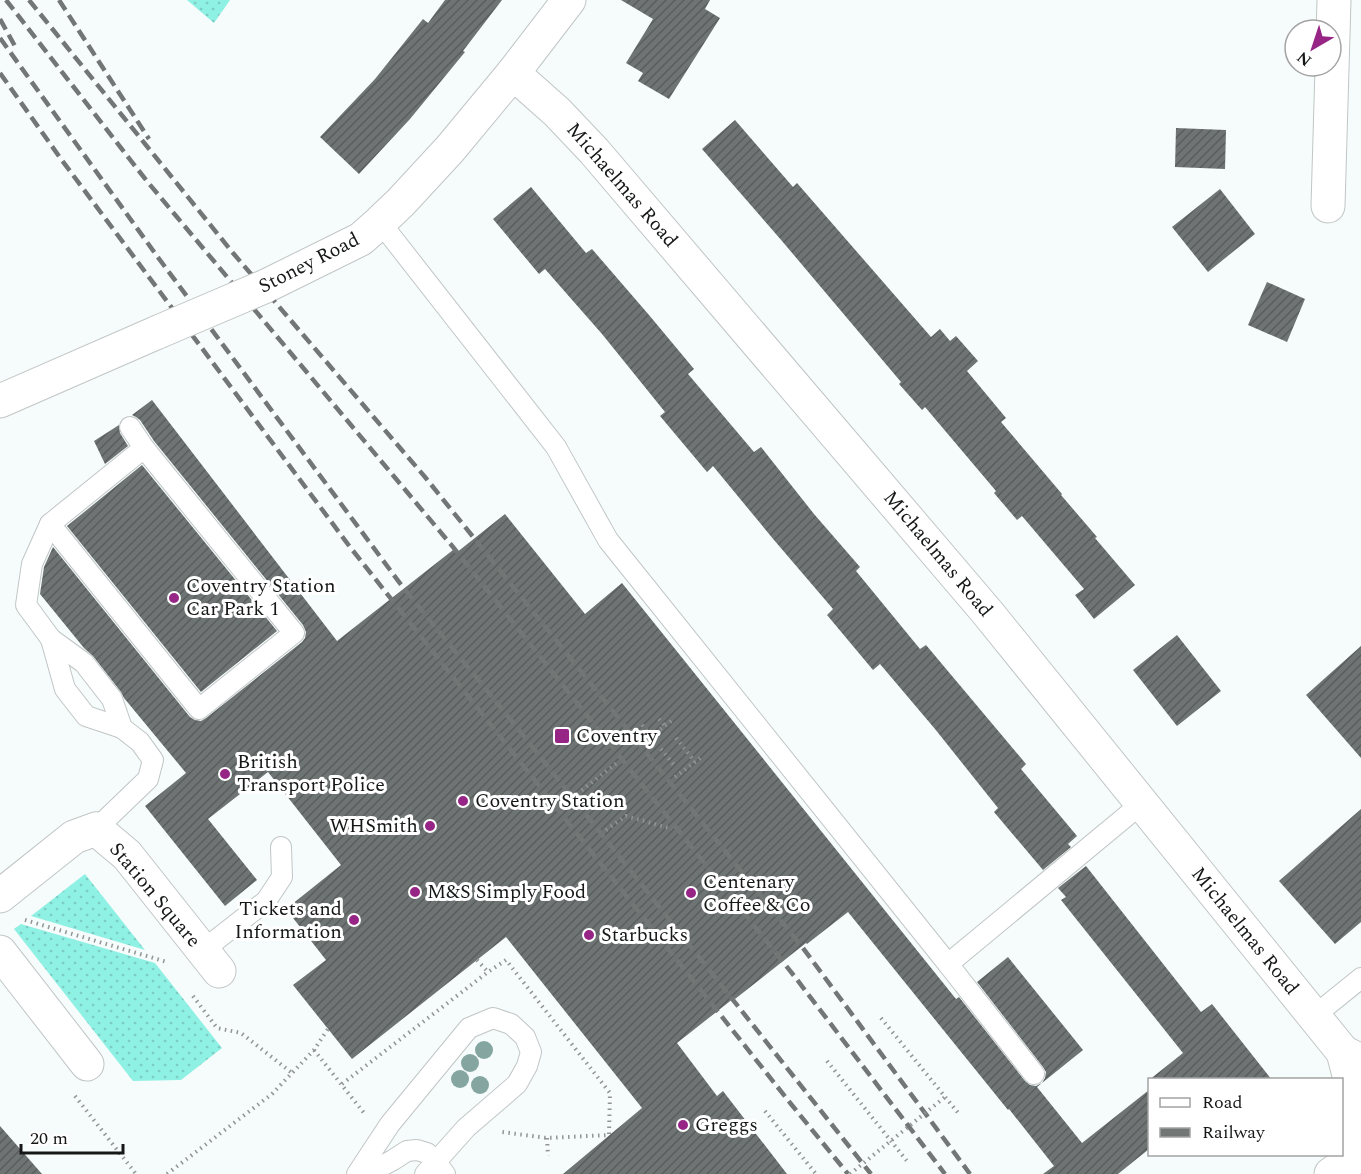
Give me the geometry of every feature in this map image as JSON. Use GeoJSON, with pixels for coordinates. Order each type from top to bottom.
{"type":"FeatureCollection","features":[{"type":"Feature","properties":{"kind":"street","name":"Stoney Road"},"geometry":{"type":"LineString","coordinates":[[0,401],[266,286],[370,230],[401,202],[450,149],[569,0]]}},
{"type":"Feature","properties":{"kind":"street"},"geometry":{"type":"LineString","coordinates":[[1328,206],[1334,0]]}},
{"type":"Feature","properties":{"kind":"street","name":"Michaelmas Road"},"geometry":{"type":"LineString","coordinates":[[513,73],[557,112],[594,151],[987,612],[1314,1016],[1352,1057],[1360,1154]]}},
{"type":"Feature","properties":{"kind":"street","name":"Station Square"},"geometry":{"type":"LineString","coordinates":[[9,908],[74,837],[96,829],[127,855],[211,961]]}},
{"type":"Feature","properties":{"kind":"street"},"geometry":{"type":"LineString","coordinates":[[0,952],[87,1064]]}},
{"type":"Feature","properties":{"kind":"street"},"geometry":{"type":"LineString","coordinates":[[1331,1174],[1360,1154]]}},
{"type":"Feature","properties":{"kind":"lane"},"geometry":{"type":"LineString","coordinates":[[370,230],[556,447],[608,540],[1035,1074]]}},
{"type":"Feature","properties":{"kind":"lane"},"geometry":{"type":"LineString","coordinates":[[50,524],[199,709],[294,633],[144,448],[130,427]]}},
{"type":"Feature","properties":{"kind":"lane"},"geometry":{"type":"LineString","coordinates":[[122,728],[112,699],[84,663],[51,639],[26,605],[32,564],[50,524],[144,448]]}},
{"type":"Feature","properties":{"kind":"lane"},"geometry":{"type":"LineString","coordinates":[[51,639],[64,689],[86,716],[122,728],[140,742],[153,760],[148,779],[96,829]]}},
{"type":"Feature","properties":{"kind":"lane"},"geometry":{"type":"LineString","coordinates":[[948,964],[1141,804]]}},
{"type":"Feature","properties":{"kind":"lane"},"geometry":{"type":"LineString","coordinates":[[211,961],[266,901],[282,877],[281,847]]}},
{"type":"Feature","properties":{"kind":"lane"},"geometry":{"type":"LineString","coordinates":[[1314,1016],[1361,978]]}},
{"type":"Feature","properties":{"kind":"lane"},"geometry":{"type":"LineString","coordinates":[[357,1174],[390,1124],[469,1028],[493,1018],[511,1024],[525,1037],[531,1052],[527,1066],[517,1084],[466,1128],[435,1170],[427,1153],[417,1150],[407,1151],[367,1174]]}},
{"type":"Feature","properties":{"kind":"path"},"geometry":{"type":"LineString","coordinates":[[659,718],[664,726]]}},
{"type":"Feature","properties":{"kind":"path"},"geometry":{"type":"LineString","coordinates":[[646,740],[674,719]]}},
{"type":"Feature","properties":{"kind":"path"},"geometry":{"type":"LineString","coordinates":[[642,725],[655,741]]}},
{"type":"Feature","properties":{"kind":"path"},"geometry":{"type":"LineString","coordinates":[[676,738],[695,762]]}},
{"type":"Feature","properties":{"kind":"path"},"geometry":{"type":"LineString","coordinates":[[661,749],[674,765]]}},
{"type":"Feature","properties":{"kind":"path"},"geometry":{"type":"LineString","coordinates":[[675,777],[703,756]]}},
{"type":"Feature","properties":{"kind":"path"},"geometry":{"type":"LineString","coordinates":[[577,794],[618,762]]}},
{"type":"Feature","properties":{"kind":"path"},"geometry":{"type":"LineString","coordinates":[[606,830],[626,816],[672,830]]}},
{"type":"Feature","properties":{"kind":"path"},"geometry":{"type":"LineString","coordinates":[[9,908],[26,920],[166,960],[172,969]]}},
{"type":"Feature","properties":{"kind":"path"},"geometry":{"type":"LineString","coordinates":[[477,960],[488,972]]}},
{"type":"Feature","properties":{"kind":"path"},"geometry":{"type":"LineString","coordinates":[[192,994],[217,1028],[242,1033],[292,1073]]}},
{"type":"Feature","properties":{"kind":"path"},"geometry":{"type":"LineString","coordinates":[[881,1018],[959,1114]]}},
{"type":"Feature","properties":{"kind":"path"},"geometry":{"type":"LineString","coordinates":[[167,1174],[272,1094],[314,1050],[328,1029]]}},
{"type":"Feature","properties":{"kind":"path"},"geometry":{"type":"LineString","coordinates":[[314,1050],[369,1120]]}},
{"type":"Feature","properties":{"kind":"path"},"geometry":{"type":"LineString","coordinates":[[827,1061],[907,1161]]}},
{"type":"Feature","properties":{"kind":"path"},"geometry":{"type":"LineString","coordinates":[[73,1094],[136,1174]]}},
{"type":"Feature","properties":{"kind":"path"},"geometry":{"type":"LineString","coordinates":[[850,1174],[945,1097]]}},
{"type":"Feature","properties":{"kind":"path"},"geometry":{"type":"LineString","coordinates":[[765,1111],[815,1173]]}},
{"type":"Feature","properties":{"kind":"path"},"geometry":{"type":"LineString","coordinates":[[493,1131],[547,1138],[609,1135]]}},
{"type":"Feature","properties":{"kind":"path"},"geometry":{"type":"LineString","coordinates":[[547,1138],[548,1156]]}},
{"type":"Feature","properties":{"kind":"shaded area"},"geometry":{"type":"Polygon","coordinates":[[[187,0],[230,0],[214,23],[187,0]]]}},
{"type":"Feature","properties":{"kind":"shaded area"},"geometry":{"type":"Polygon","coordinates":[[[85,874],[145,950],[31,916],[85,874]]]}},
{"type":"Feature","properties":{"kind":"shaded area"},"geometry":{"type":"Polygon","coordinates":[[[21,924],[155,963],[222,1048],[181,1080],[133,1081],[14,929],[21,924]]]}},
{"type":"Feature","properties":{"kind":"building"},"geometry":{"type":"Polygon","coordinates":[[[445,0],[502,0],[463,51],[465,52],[410,119],[359,174],[320,137],[375,79],[423,19],[428,23],[445,0]]]}},
{"type":"Feature","properties":{"kind":"building"},"geometry":{"type":"Polygon","coordinates":[[[621,0],[710,0],[705,9],[720,18],[669,99],[638,81],[643,73],[626,63],[653,19],[621,0]]]}},
{"type":"Feature","properties":{"kind":"building"},"geometry":{"type":"Polygon","coordinates":[[[735,120],[793,187],[797,183],[931,337],[940,329],[950,341],[956,336],[978,361],[967,371],[1006,418],[1001,422],[1135,585],[1094,619],[1075,595],[1084,589],[1022,516],[1017,520],[994,493],[996,491],[925,407],[922,410],[899,384],[901,382],[702,149],[735,120]]]}},
{"type":"Feature","properties":{"kind":"building"},"geometry":{"type":"Polygon","coordinates":[[[1176,128],[1226,130],[1225,169],[1175,167],[1176,128]]]}},
{"type":"Feature","properties":{"kind":"building"},"geometry":{"type":"Polygon","coordinates":[[[531,187],[586,253],[592,249],[649,315],[694,369],[688,374],[754,452],[761,447],[860,567],[856,571],[920,649],[926,645],[1026,764],[1021,769],[1077,836],[1068,844],[1071,847],[1043,870],[994,812],[998,808],[935,729],[880,664],[873,670],[827,615],[833,609],[713,466],[707,472],[660,416],[665,412],[602,334],[545,269],[539,274],[493,219],[531,187]]]}},
{"type":"Feature","properties":{"kind":"building"},"geometry":{"type":"Polygon","coordinates":[[[1220,189],[1255,234],[1208,272],[1172,227],[1220,189]]]}},
{"type":"Feature","properties":{"kind":"building"},"geometry":{"type":"Polygon","coordinates":[[[1267,282],[1305,299],[1287,342],[1248,325],[1267,282]]]}},
{"type":"Feature","properties":{"kind":"building"},"geometry":{"type":"Polygon","coordinates":[[[152,400],[337,641],[453,550],[456,553],[505,514],[585,614],[622,583],[956,999],[959,997],[1025,1081],[1036,1086],[1042,1083],[1037,1087],[1082,1143],[1148,1091],[1148,1150],[1118,1174],[1043,1174],[1054,1166],[848,912],[677,1043],[717,1096],[723,1091],[787,1174],[563,1174],[642,1108],[506,937],[352,1059],[293,985],[326,960],[286,909],[341,865],[268,772],[208,819],[257,880],[225,906],[145,806],[186,773],[124,698],[93,656],[40,594],[44,567],[53,547],[190,717],[201,721],[305,638],[306,632],[303,625],[154,441],[140,420],[132,415],[152,400]]]}},
{"type":"Feature","properties":{"kind":"building"},"geometry":{"type":"Polygon","coordinates":[[[119,425],[120,433],[128,446],[105,464],[94,441],[119,425]]]}},
{"type":"Feature","properties":{"kind":"building"},"geometry":{"type":"Polygon","coordinates":[[[142,465],[277,631],[201,692],[67,526],[142,465]]]}},
{"type":"Feature","properties":{"kind":"building"},"geometry":{"type":"Polygon","coordinates":[[[1177,635],[1221,691],[1177,726],[1133,670],[1177,635]]]}},
{"type":"Feature","properties":{"kind":"building"},"geometry":{"type":"Polygon","coordinates":[[[1361,646],[1361,758],[1306,695],[1361,646]]]}},
{"type":"Feature","properties":{"kind":"building"},"geometry":{"type":"Polygon","coordinates":[[[1361,809],[1361,922],[1335,944],[1279,881],[1361,809]]]}},
{"type":"Feature","properties":{"kind":"building"},"geometry":{"type":"Polygon","coordinates":[[[1086,866],[1201,1012],[1212,1004],[1270,1078],[1152,1078],[1183,1053],[1061,900],[1066,897],[1058,888],[1086,866]]]}},
{"type":"Feature","properties":{"kind":"building"},"geometry":{"type":"Polygon","coordinates":[[[1008,957],[1083,1050],[1042,1083],[1046,1072],[1043,1067],[977,982],[1008,957]]]}},
{"type":"Feature","properties":{"kind":"building"},"geometry":{"type":"Polygon","coordinates":[[[0,1126],[42,1174],[0,1174],[0,1126]]]}},
{"type":"Feature","properties":{"kind":"railway"},"geometry":{"type":"LineString","coordinates":[[6,0],[146,180],[453,547],[795,977],[945,1174]]}},
{"type":"Feature","properties":{"kind":"railway"},"geometry":{"type":"LineString","coordinates":[[29,0],[233,253],[425,477],[803,948],[970,1174]]}},
{"type":"Feature","properties":{"kind":"railway"},"geometry":{"type":"LineString","coordinates":[[59,0],[149,139]]}},
{"type":"Feature","properties":{"kind":"railway"},"geometry":{"type":"LineString","coordinates":[[0,19],[16,48]]}},
{"type":"Feature","properties":{"kind":"railway"},"geometry":{"type":"LineString","coordinates":[[0,38],[157,256],[402,586],[871,1174]]}},
{"type":"Feature","properties":{"kind":"railway"},"geometry":{"type":"LineString","coordinates":[[0,73],[61,159],[350,547],[848,1174]]}},
{"type":"Feature","properties":{"kind":"place","name":"Coventry Station Car Park 1"},"geometry":{"type":"Point","coordinates":[174,598]}},
{"type":"Feature","properties":{"kind":"place","name":"Coventry"},"geometry":{"type":"Point","coordinates":[562,736]}},
{"type":"Feature","properties":{"kind":"place","name":"British Transport Police"},"geometry":{"type":"Point","coordinates":[225,774]}},
{"type":"Feature","properties":{"kind":"place","name":"Coventry Station"},"geometry":{"type":"Point","coordinates":[463,801]}},
{"type":"Feature","properties":{"kind":"place","name":"WHSmith"},"geometry":{"type":"Point","coordinates":[430,826]}},
{"type":"Feature","properties":{"kind":"place","name":"M&S Simply Food"},"geometry":{"type":"Point","coordinates":[415,892]}},
{"type":"Feature","properties":{"kind":"place","name":"Centenary Coffee & Co"},"geometry":{"type":"Point","coordinates":[691,893]}},
{"type":"Feature","properties":{"kind":"place","name":"Tickets and Information"},"geometry":{"type":"Point","coordinates":[354,920]}},
{"type":"Feature","properties":{"kind":"place","name":"Starbucks"},"geometry":{"type":"Point","coordinates":[589,935]}},
{"type":"Feature","properties":{"kind":"place","name":"Greggs"},"geometry":{"type":"Point","coordinates":[683,1125]}}]}
